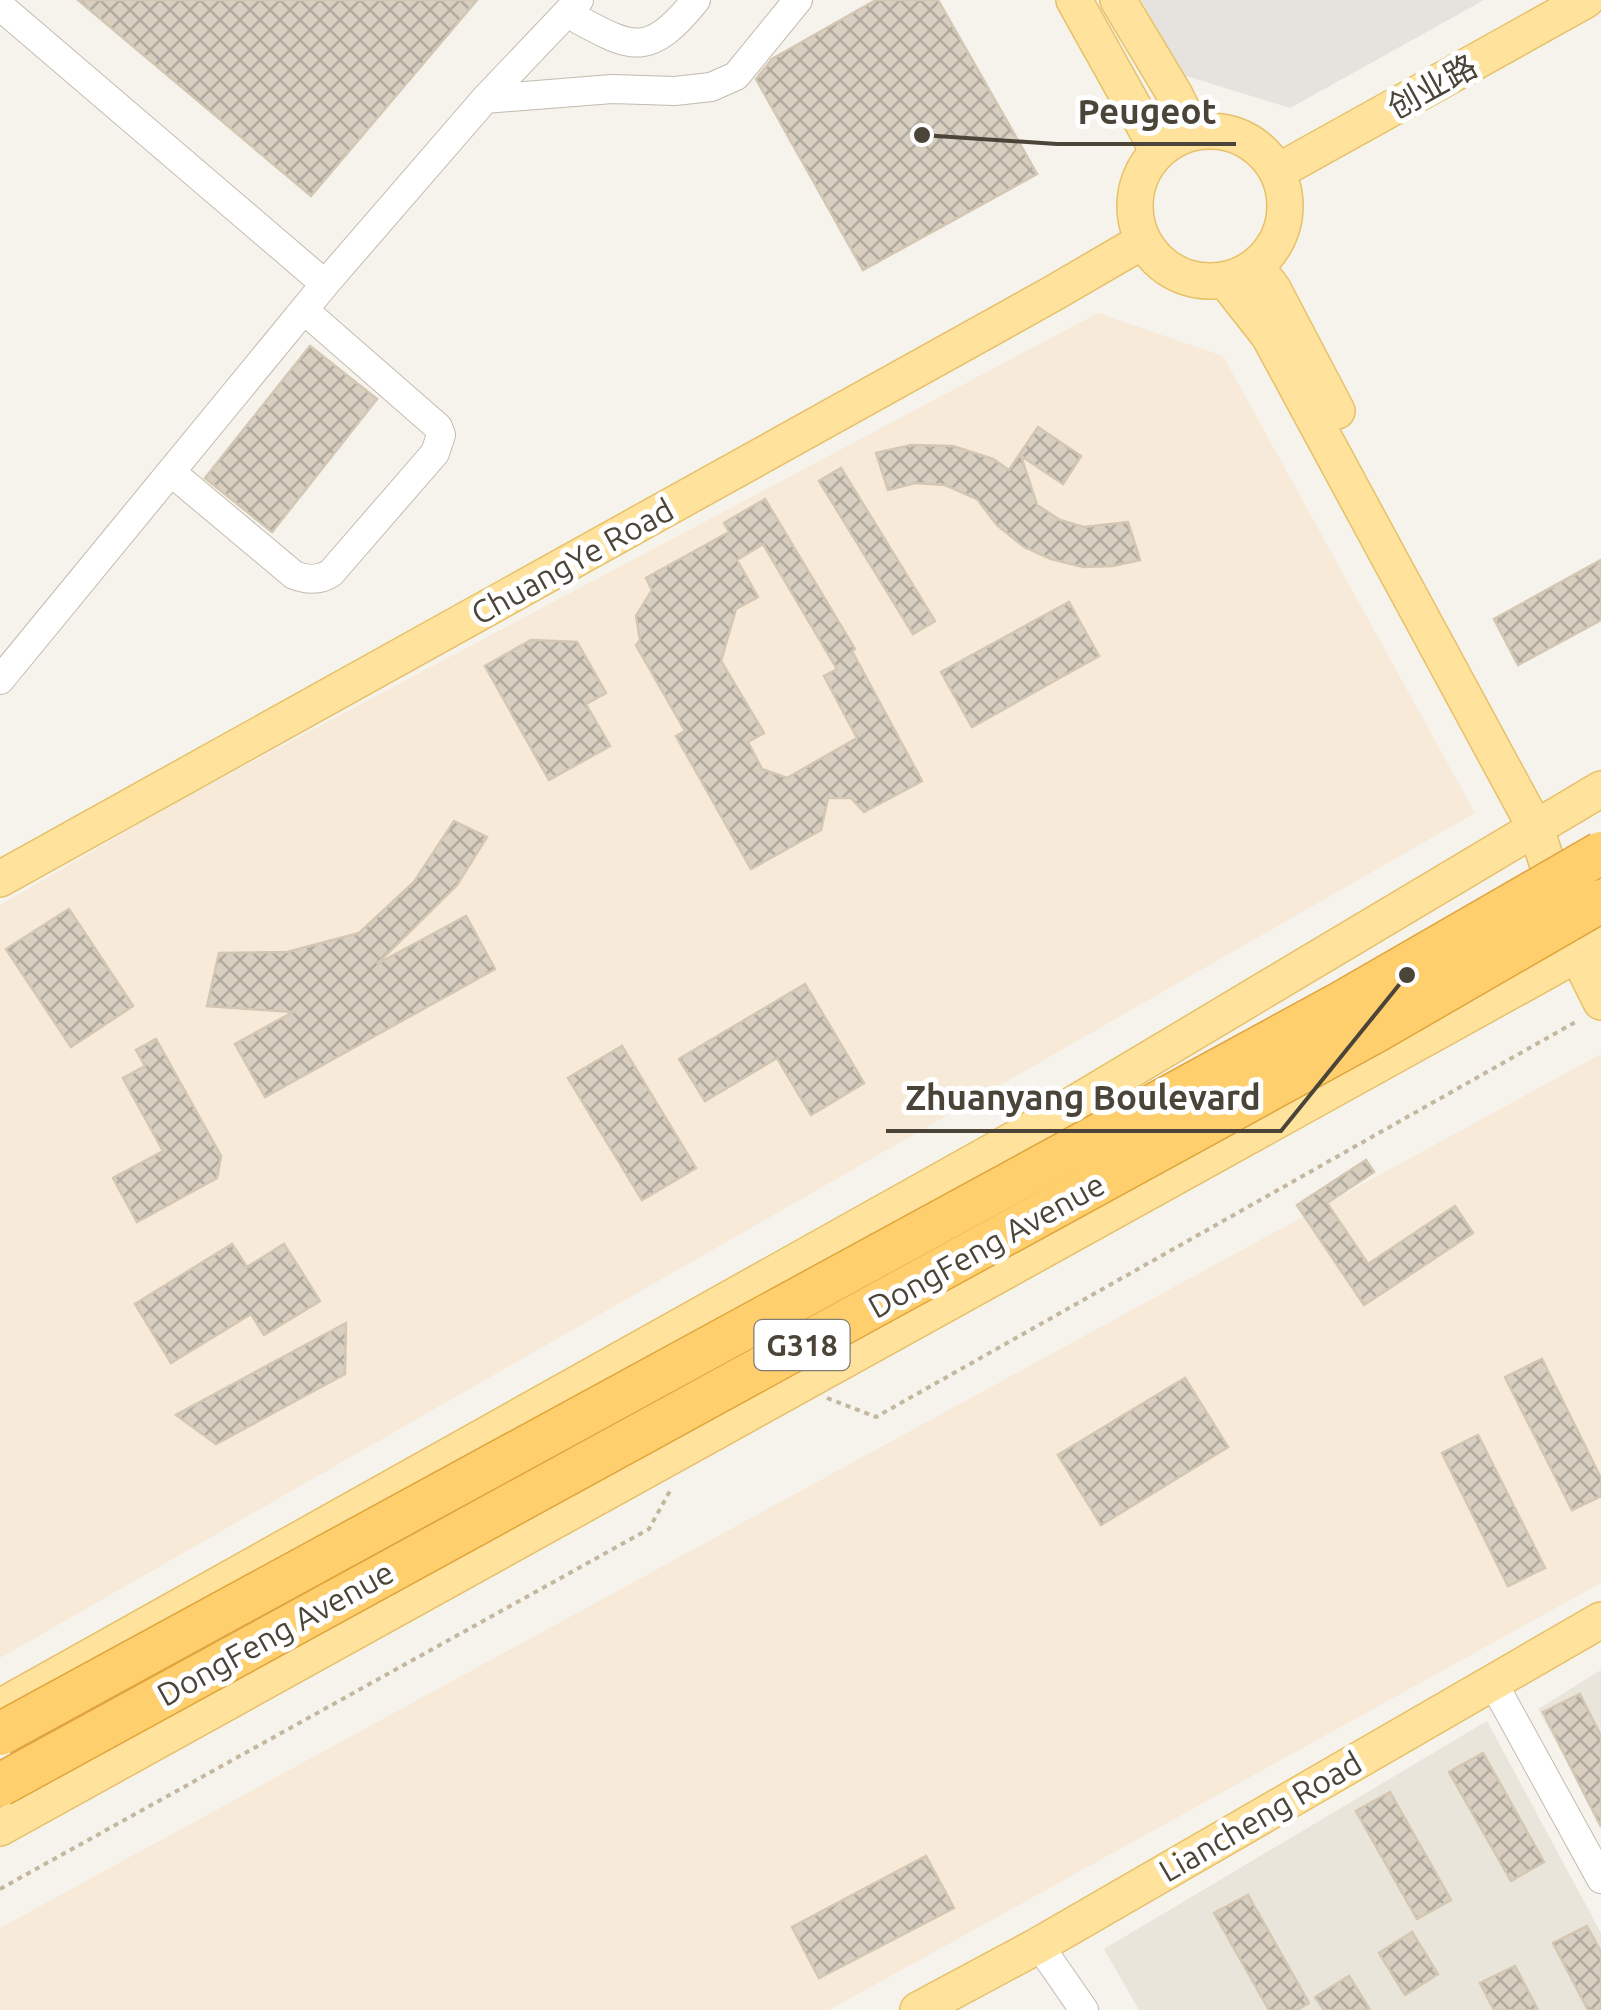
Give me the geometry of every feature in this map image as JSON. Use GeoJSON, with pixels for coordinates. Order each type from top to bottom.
{"type":"FeatureCollection","features":[{"type":"Feature","properties":{"kind":"highway","name":"DongFeng Avenue"},"geometry":{"type":"LineString","coordinates":[[0,1734],[1324,1013],[1601,853]]}},
{"type":"Feature","properties":{"kind":"highway","name":"DongFeng Avenue"},"geometry":{"type":"LineString","coordinates":[[0,1786],[1376,1032],[1601,901]]}},
{"type":"Feature","properties":{"kind":"main road"},"geometry":{"type":"LineString","coordinates":[[1074,0],[1156,152]]}},
{"type":"Feature","properties":{"kind":"main road"},"geometry":{"type":"LineString","coordinates":[[1118,0],[1194,132]]}},
{"type":"Feature","properties":{"kind":"main road","name":"创业路"},"geometry":{"type":"LineString","coordinates":[[1277,172],[1586,0]]}},
{"type":"Feature","properties":{"kind":"main road"},"geometry":{"type":"LineString","coordinates":[[1218,131],[1242,138],[1262,152],[1277,172],[1285,197],[1283,223],[1273,247],[1240,273],[1201,281],[1178,274],[1158,261],[1143,241],[1135,218],[1135,195],[1142,172],[1156,152],[1194,132],[1218,131]]}},
{"type":"Feature","properties":{"kind":"main road","name":"ChuangYe Road"},"geometry":{"type":"LineString","coordinates":[[0,879],[1143,241]]}},
{"type":"Feature","properties":{"kind":"main road"},"geometry":{"type":"LineString","coordinates":[[1240,273],[1270,336],[1544,822],[1589,947],[1592,1010]]}},
{"type":"Feature","properties":{"kind":"main road"},"geometry":{"type":"LineString","coordinates":[[0,1706],[1020,1136],[1601,788]]}},
{"type":"Feature","properties":{"kind":"main road"},"geometry":{"type":"LineString","coordinates":[[1544,822],[1601,876]]}},
{"type":"Feature","properties":{"kind":"main road"},"geometry":{"type":"LineString","coordinates":[[0,1828],[1589,947]]}},
{"type":"Feature","properties":{"kind":"main road","name":"Liancheng Road"},"geometry":{"type":"LineString","coordinates":[[918,2010],[1039,1945],[1601,1620]]}},
{"type":"Feature","properties":{"kind":"street"},"geometry":{"type":"LineString","coordinates":[[0,680],[325,284],[486,99],[574,7],[615,38],[633,44],[658,39],[696,0]]}},
{"type":"Feature","properties":{"kind":"street"},"geometry":{"type":"LineString","coordinates":[[486,99],[612,89],[676,91],[711,87],[736,76],[798,0]]}},
{"type":"Feature","properties":{"kind":"street"},"geometry":{"type":"LineString","coordinates":[[0,6],[325,284]]}},
{"type":"Feature","properties":{"kind":"street"},"geometry":{"type":"LineString","coordinates":[[171,472],[294,575],[316,579],[331,574],[435,453],[441,434],[438,427],[304,310]]}},
{"type":"Feature","properties":{"kind":"street"},"geometry":{"type":"LineString","coordinates":[[1492,1681],[1601,1879]]}},
{"type":"Feature","properties":{"kind":"street"},"geometry":{"type":"LineString","coordinates":[[1039,1945],[1069,2010]]}},
{"type":"Feature","properties":{"kind":"street"},"geometry":{"type":"LineString","coordinates":[[1039,1945],[1084,2010]]}},
{"type":"Feature","properties":{"kind":"path"},"geometry":{"type":"LineString","coordinates":[[825,1397],[876,1418],[1592,1010]]}},
{"type":"Feature","properties":{"kind":"path"},"geometry":{"type":"LineString","coordinates":[[0,1888],[649,1529],[670,1489]]}},
{"type":"Feature","properties":{"kind":"shaded area"},"geometry":{"type":"Polygon","coordinates":[[[1141,0],[1484,0],[1290,108],[1183,75],[1141,0]]]}},
{"type":"Feature","properties":{"kind":"shaded area"},"geometry":{"type":"Polygon","coordinates":[[[1098,313],[1223,356],[1475,813],[0,1658],[0,905],[182,799],[1098,313]]]}},
{"type":"Feature","properties":{"kind":"shaded area"},"geometry":{"type":"Polygon","coordinates":[[[1601,1054],[1601,1583],[829,2010],[0,2010],[0,1928],[1601,1054]]]}},
{"type":"Feature","properties":{"kind":"shaded area"},"geometry":{"type":"Polygon","coordinates":[[[1601,1670],[1601,1825],[1538,1709],[1601,1670]]]}},
{"type":"Feature","properties":{"kind":"shaded area"},"geometry":{"type":"Polygon","coordinates":[[[1487,1721],[1601,1933],[1601,2010],[1139,2010],[1104,1949],[1487,1721]]]}},
{"type":"Feature","properties":{"kind":"building"},"geometry":{"type":"Polygon","coordinates":[[[78,0],[477,0],[311,196],[78,0]]]}},
{"type":"Feature","properties":{"kind":"building"},"geometry":{"type":"Polygon","coordinates":[[[876,0],[938,0],[1037,174],[863,270],[756,79],[772,59],[876,0]]]}},
{"type":"Feature","properties":{"kind":"building"},"geometry":{"type":"Polygon","coordinates":[[[310,346],[377,399],[272,532],[205,478],[310,346]]]}},
{"type":"Feature","properties":{"kind":"building"},"geometry":{"type":"Polygon","coordinates":[[[1038,427],[1081,456],[1063,484],[1021,456],[1037,505],[1060,520],[1084,527],[1128,522],[1140,560],[1083,567],[1051,559],[1024,547],[997,525],[977,499],[945,485],[915,483],[888,490],[876,453],[911,445],[953,446],[993,459],[1009,470],[1038,427]]]}},
{"type":"Feature","properties":{"kind":"building"},"geometry":{"type":"Polygon","coordinates":[[[841,468],[935,621],[913,634],[819,481],[841,468]]]}},
{"type":"Feature","properties":{"kind":"building"},"geometry":{"type":"Polygon","coordinates":[[[765,499],[855,649],[852,651],[922,781],[864,812],[851,798],[828,798],[821,830],[751,869],[676,736],[685,731],[636,645],[640,640],[636,616],[652,590],[646,578],[729,532],[724,523],[765,499]],[[763,544],[737,560],[758,597],[736,609],[721,661],[764,733],[748,742],[762,769],[787,778],[857,738],[824,676],[837,669],[763,544]]]}},
{"type":"Feature","properties":{"kind":"building"},"geometry":{"type":"Polygon","coordinates":[[[1601,560],[1601,620],[1518,665],[1494,619],[1601,560]]]}},
{"type":"Feature","properties":{"kind":"building"},"geometry":{"type":"Polygon","coordinates":[[[1069,602],[1099,656],[972,727],[941,672],[1069,602]]]}},
{"type":"Feature","properties":{"kind":"building"},"geometry":{"type":"Polygon","coordinates":[[[531,640],[577,642],[606,693],[586,704],[610,746],[549,780],[485,666],[531,640]]]}},
{"type":"Feature","properties":{"kind":"building"},"geometry":{"type":"Polygon","coordinates":[[[454,821],[487,837],[457,885],[377,964],[466,916],[495,969],[265,1097],[235,1044],[293,1012],[207,1006],[219,953],[287,952],[359,933],[414,882],[454,821]]]}},
{"type":"Feature","properties":{"kind":"building"},"geometry":{"type":"Polygon","coordinates":[[[69,909],[133,1006],[71,1047],[6,949],[69,909]]]}},
{"type":"Feature","properties":{"kind":"building"},"geometry":{"type":"Polygon","coordinates":[[[805,984],[864,1083],[811,1115],[777,1058],[705,1101],[679,1059],[805,984]]]}},
{"type":"Feature","properties":{"kind":"building"},"geometry":{"type":"Polygon","coordinates":[[[156,1039],[221,1156],[217,1178],[137,1222],[113,1178],[163,1151],[123,1078],[145,1066],[136,1050],[156,1039]]]}},
{"type":"Feature","properties":{"kind":"building"},"geometry":{"type":"Polygon","coordinates":[[[622,1046],[696,1168],[642,1200],[568,1078],[622,1046]]]}},
{"type":"Feature","properties":{"kind":"building"},"geometry":{"type":"Polygon","coordinates":[[[1366,1160],[1374,1172],[1327,1203],[1368,1264],[1455,1206],[1473,1233],[1364,1305],[1297,1205],[1366,1160]]]}},
{"type":"Feature","properties":{"kind":"building"},"geometry":{"type":"Polygon","coordinates":[[[232,1244],[247,1267],[284,1244],[320,1301],[264,1335],[251,1314],[171,1363],[135,1304],[232,1244]]]}},
{"type":"Feature","properties":{"kind":"building"},"geometry":{"type":"Polygon","coordinates":[[[346,1323],[345,1374],[216,1444],[176,1415],[346,1323]]]}},
{"type":"Feature","properties":{"kind":"building"},"geometry":{"type":"Polygon","coordinates":[[[1542,1359],[1601,1478],[1601,1496],[1572,1510],[1505,1377],[1542,1359]]]}},
{"type":"Feature","properties":{"kind":"building"},"geometry":{"type":"Polygon","coordinates":[[[1185,1378],[1228,1447],[1101,1525],[1058,1455],[1185,1378]]]}},
{"type":"Feature","properties":{"kind":"building"},"geometry":{"type":"Polygon","coordinates":[[[1478,1435],[1545,1568],[1508,1586],[1442,1453],[1478,1435]]]}},
{"type":"Feature","properties":{"kind":"building"},"geometry":{"type":"Polygon","coordinates":[[[1580,1694],[1601,1736],[1601,1827],[1543,1712],[1580,1694]]]}},
{"type":"Feature","properties":{"kind":"building"},"geometry":{"type":"Polygon","coordinates":[[[1483,1753],[1544,1862],[1511,1881],[1449,1772],[1483,1753]]]}},
{"type":"Feature","properties":{"kind":"building"},"geometry":{"type":"Polygon","coordinates":[[[1390,1792],[1451,1900],[1417,1919],[1356,1811],[1390,1792]]]}},
{"type":"Feature","properties":{"kind":"building"},"geometry":{"type":"Polygon","coordinates":[[[926,1856],[954,1908],[819,1978],[792,1927],[926,1856]]]}},
{"type":"Feature","properties":{"kind":"building"},"geometry":{"type":"Polygon","coordinates":[[[1248,1895],[1309,2003],[1297,2010],[1269,2010],[1214,1913],[1248,1895]]]}},
{"type":"Feature","properties":{"kind":"building"},"geometry":{"type":"Polygon","coordinates":[[[1587,1926],[1601,1952],[1601,2010],[1588,2010],[1553,1943],[1587,1926]]]}},
{"type":"Feature","properties":{"kind":"building"},"geometry":{"type":"Polygon","coordinates":[[[1412,1932],[1438,1974],[1405,1995],[1379,1953],[1412,1932]]]}},
{"type":"Feature","properties":{"kind":"building"},"geometry":{"type":"Polygon","coordinates":[[[1515,1966],[1538,2010],[1494,2010],[1480,1983],[1515,1966]]]}},
{"type":"Feature","properties":{"kind":"building"},"geometry":{"type":"Polygon","coordinates":[[[1349,1976],[1370,2010],[1324,2010],[1315,1997],[1349,1976]]]}},
{"type":"Feature","properties":{"kind":"place","name":"Peugeot"},"geometry":{"type":"Point","coordinates":[922,135]}},
{"type":"Feature","properties":{"kind":"place","name":"Zhuanyang Boulevard"},"geometry":{"type":"Point","coordinates":[1407,975]}}]}
